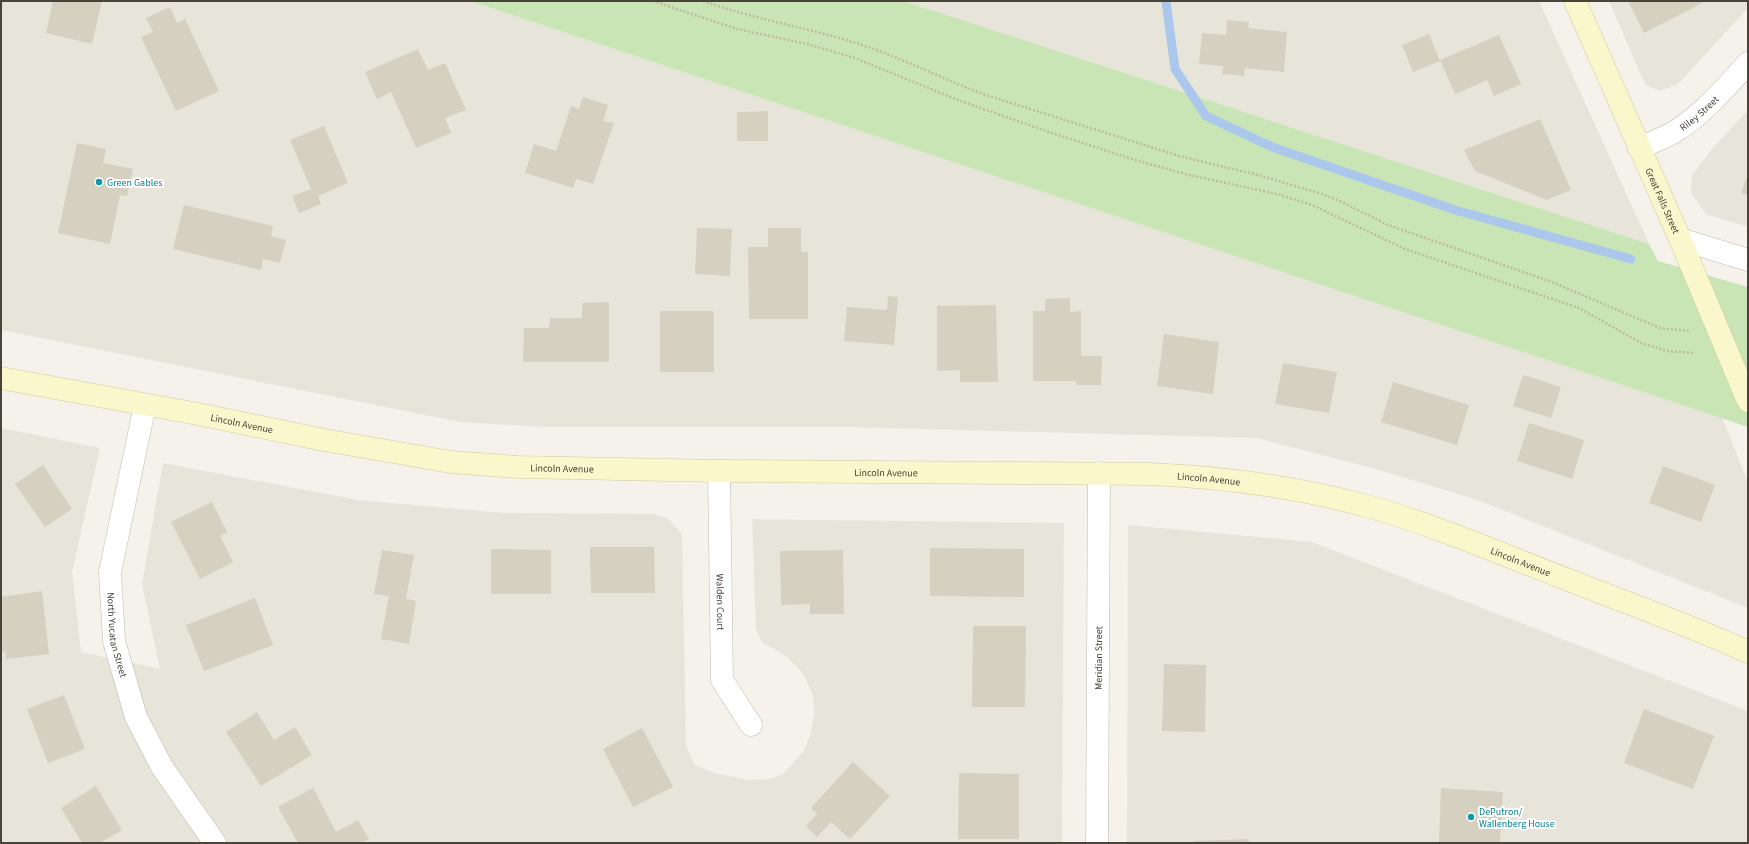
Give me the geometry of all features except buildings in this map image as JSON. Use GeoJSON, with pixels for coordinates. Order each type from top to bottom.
{"type":"FeatureCollection","features":[{"type":"Feature","properties":{"kind":"street","name":"Great Falls Street"},"geometry":{"type":"LineString","coordinates":[[1575,1],[1680,239],[1748,402]]}},
{"type":"Feature","properties":{"kind":"street","name":"Riley Street"},"geometry":{"type":"LineString","coordinates":[[1639,148],[1662,138],[1683,126],[1699,113],[1748,63]]}},
{"type":"Feature","properties":{"kind":"street"},"geometry":{"type":"LineString","coordinates":[[1680,239],[1748,260]]}},
{"type":"Feature","properties":{"kind":"street","name":"Lincoln Avenue"},"geometry":{"type":"LineString","coordinates":[[1,378],[324,440],[451,462],[518,467],[719,471],[1149,474],[1212,477],[1290,489],[1367,506],[1439,530],[1659,615],[1748,652]]}},
{"type":"Feature","properties":{"kind":"street","name":"North Yucatan Street"},"geometry":{"type":"LineString","coordinates":[[145,405],[110,572],[114,641],[136,717],[162,767],[215,843]]}},
{"type":"Feature","properties":{"kind":"street","name":"Walden Court"},"geometry":{"type":"LineString","coordinates":[[719,471],[722,680],[751,725]]}},
{"type":"Feature","properties":{"kind":"street","name":"Meridian Street"},"geometry":{"type":"LineString","coordinates":[[1097,843],[1099,473]]}},
{"type":"Feature","properties":{"kind":"path"},"geometry":{"type":"LineString","coordinates":[[653,1],[752,33],[807,44],[852,57],[958,100],[1135,160],[1189,175],[1277,194],[1312,205],[1405,249],[1579,308],[1641,343],[1668,351],[1693,353]]}},
{"type":"Feature","properties":{"kind":"path"},"geometry":{"type":"LineString","coordinates":[[703,1],[727,9],[853,42],[900,58],[964,87],[986,95],[1179,156],[1258,174],[1319,193],[1340,201],[1401,231],[1552,282],[1660,328],[1720,333]]}},
{"type":"Feature","properties":{"kind":"shaded area"},"geometry":{"type":"Polygon","coordinates":[[[1,1],[470,1],[1722,417],[1748,483],[1748,608],[1475,499],[1372,468],[1257,438],[848,427],[545,427],[460,422],[1,330],[1,1]]]}},
{"type":"Feature","properties":{"kind":"shaded area"},"geometry":{"type":"Polygon","coordinates":[[[904,1],[1539,1],[1649,244],[904,1]]]}},
{"type":"Feature","properties":{"kind":"shaded area"},"geometry":{"type":"Polygon","coordinates":[[[1609,1],[1748,1],[1748,8],[1678,84],[1659,91],[1645,84],[1609,1]]]}},
{"type":"Feature","properties":{"kind":"shaded area"},"geometry":{"type":"Polygon","coordinates":[[[1748,110],[1748,227],[1706,214],[1691,193],[1692,175],[1712,149],[1748,110]]]}},
{"type":"Feature","properties":{"kind":"shaded area"},"geometry":{"type":"Polygon","coordinates":[[[1,428],[100,448],[72,572],[81,652],[160,669],[142,584],[163,463],[358,500],[504,513],[654,514],[667,518],[682,534],[686,746],[695,765],[714,773],[748,780],[770,779],[783,774],[803,752],[811,734],[814,715],[813,695],[802,672],[786,656],[762,642],[756,630],[752,519],[1064,523],[1062,843],[1,843],[1,428]]]}},
{"type":"Feature","properties":{"kind":"shaded area"},"geometry":{"type":"Polygon","coordinates":[[[1128,525],[1312,542],[1748,711],[1748,843],[1127,843],[1128,525]]]}},
{"type":"Feature","properties":{"kind":"green space"},"geometry":{"type":"Polygon","coordinates":[[[470,1],[904,1],[1649,244],[1658,261],[1748,287],[1748,427],[470,1]]]}},
{"type":"Feature","properties":{"kind":"waterway"},"geometry":{"type":"LineString","coordinates":[[1166,1],[1175,69],[1206,116],[1272,147],[1455,210],[1631,259]]}},
{"type":"Feature","properties":{"kind":"place","name":"Green Gables"},"geometry":{"type":"Point","coordinates":[99,182]}},
{"type":"Feature","properties":{"kind":"place","name":"DePutron/ Wallenberg House"},"geometry":{"type":"Point","coordinates":[1471,817]}}]}
